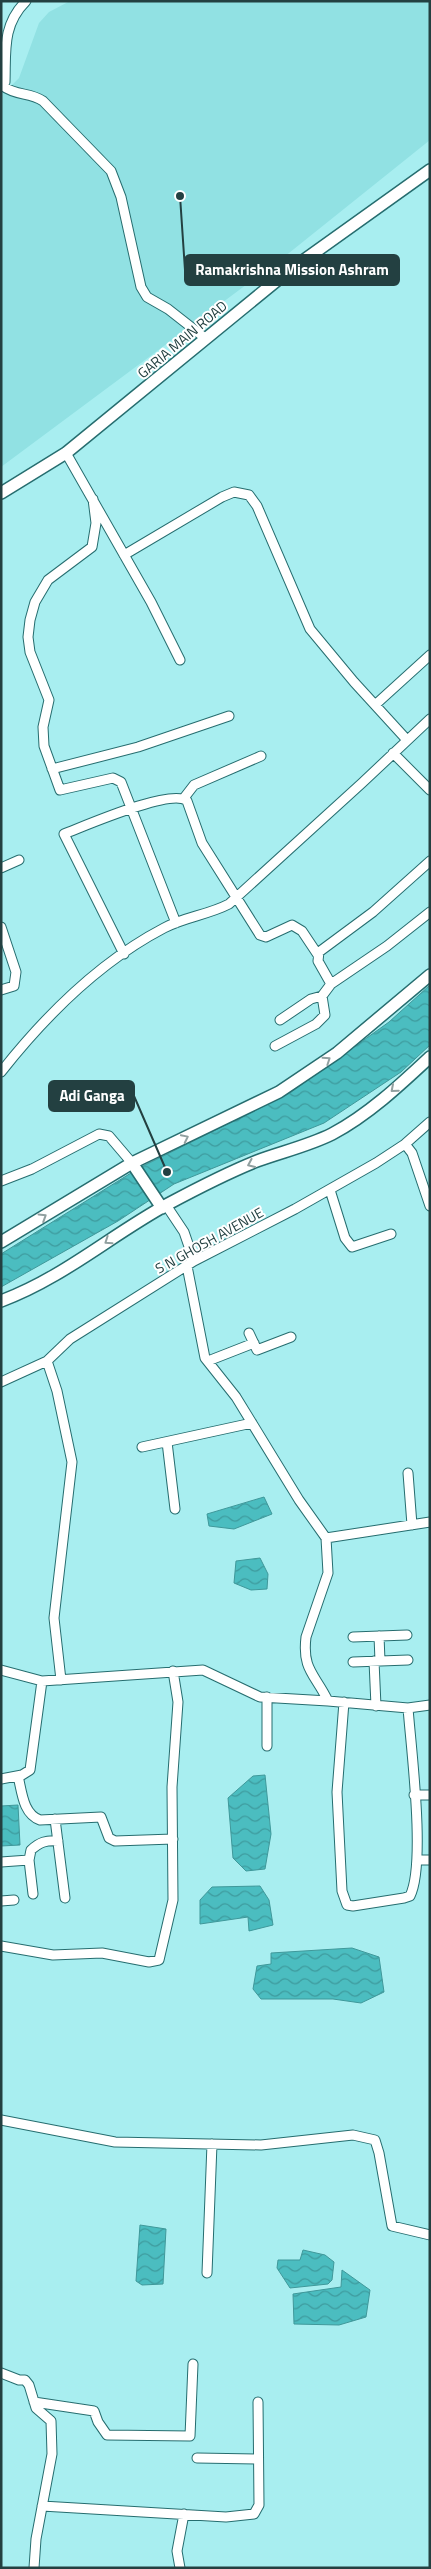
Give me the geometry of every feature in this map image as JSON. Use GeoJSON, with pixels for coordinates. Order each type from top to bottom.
{"type":"FeatureCollection","features":[{"type":"Feature","properties":{"kind":"main road","name":"GARIA MAIN ROAD"},"geometry":{"type":"LineString","coordinates":[[1,493],[66,452],[137,397],[286,272],[430,170]]}},
{"type":"Feature","properties":{"kind":"main road"},"geometry":{"type":"LineString","coordinates":[[2,1239],[134,1167],[279,1092],[337,1053],[430,975]]}},
{"type":"Feature","properties":{"kind":"main road"},"geometry":{"type":"LineString","coordinates":[[1,1302],[66,1271],[164,1207],[256,1162],[332,1134],[382,1099],[430,1057]]}},
{"type":"Feature","properties":{"kind":"main road"},"geometry":{"type":"LineString","coordinates":[[134,1167],[153,1196],[164,1207]]}},
{"type":"Feature","properties":{"kind":"street"},"geometry":{"type":"LineString","coordinates":[[12,1],[23,4],[13,16],[5,42],[2,86],[15,94],[37,96],[112,171],[141,287],[147,297],[168,309],[205,338]]}},
{"type":"Feature","properties":{"kind":"street"},"geometry":{"type":"LineString","coordinates":[[66,452],[151,602],[180,660]]}},
{"type":"Feature","properties":{"kind":"street"},"geometry":{"type":"LineString","coordinates":[[124,555],[222,496],[234,492],[250,495],[257,506],[310,629],[407,740]]}},
{"type":"Feature","properties":{"kind":"street"},"geometry":{"type":"LineString","coordinates":[[93,499],[96,523],[92,547],[48,580],[35,602],[30,620],[28,637],[30,652],[49,700],[42,737],[60,790],[117,778],[121,782],[130,808],[157,868],[176,923]]}},
{"type":"Feature","properties":{"kind":"street"},"geometry":{"type":"LineString","coordinates":[[375,705],[430,655]]}},
{"type":"Feature","properties":{"kind":"street"},"geometry":{"type":"LineString","coordinates":[[52,769],[138,747],[229,716]]}},
{"type":"Feature","properties":{"kind":"street"},"geometry":{"type":"LineString","coordinates":[[1,1072],[65,998],[154,934],[176,923],[215,911],[236,897],[407,740],[428,723]]}},
{"type":"Feature","properties":{"kind":"street"},"geometry":{"type":"LineString","coordinates":[[393,753],[430,790]]}},
{"type":"Feature","properties":{"kind":"street"},"geometry":{"type":"LineString","coordinates":[[124,954],[64,834],[130,808],[184,798],[194,785],[262,756]]}},
{"type":"Feature","properties":{"kind":"street"},"geometry":{"type":"LineString","coordinates":[[184,798],[187,800],[202,843],[260,935],[266,937],[292,924],[302,931],[318,955],[331,984]]}},
{"type":"Feature","properties":{"kind":"street"},"geometry":{"type":"LineString","coordinates":[[1,868],[19,860]]}},
{"type":"Feature","properties":{"kind":"street"},"geometry":{"type":"LineString","coordinates":[[318,955],[321,950],[373,912],[430,861]]}},
{"type":"Feature","properties":{"kind":"street"},"geometry":{"type":"LineString","coordinates":[[280,1020],[311,999],[322,996],[331,984],[387,946],[430,912]]}},
{"type":"Feature","properties":{"kind":"street"},"geometry":{"type":"LineString","coordinates":[[1,927],[16,972],[14,986],[1,990]]}},
{"type":"Feature","properties":{"kind":"street"},"geometry":{"type":"LineString","coordinates":[[275,1046],[323,1019],[325,1011],[322,996]]}},
{"type":"Feature","properties":{"kind":"street","name":"S N GHOSH AVENUE"},"geometry":{"type":"LineString","coordinates":[[1,1382],[47,1361],[70,1338],[191,1263],[330,1190],[405,1144],[430,1122]]}},
{"type":"Feature","properties":{"kind":"street"},"geometry":{"type":"LineString","coordinates":[[1,1181],[32,1169],[99,1134],[109,1136],[134,1167]]}},
{"type":"Feature","properties":{"kind":"street"},"geometry":{"type":"LineString","coordinates":[[405,1144],[412,1153],[430,1206]]}},
{"type":"Feature","properties":{"kind":"street"},"geometry":{"type":"LineString","coordinates":[[330,1190],[345,1238],[352,1247],[391,1234]]}},
{"type":"Feature","properties":{"kind":"street"},"geometry":{"type":"LineString","coordinates":[[164,1207],[184,1232],[191,1263],[200,1337],[208,1361],[226,1381],[299,1500],[326,1538],[328,1573],[304,1648],[307,1668],[328,1701]]}},
{"type":"Feature","properties":{"kind":"street"},"geometry":{"type":"LineString","coordinates":[[249,1333],[259,1350],[291,1337]]}},
{"type":"Feature","properties":{"kind":"street"},"geometry":{"type":"LineString","coordinates":[[208,1361],[254,1344]]}},
{"type":"Feature","properties":{"kind":"street"},"geometry":{"type":"LineString","coordinates":[[47,1361],[57,1391],[72,1462],[54,1618],[61,1680]]}},
{"type":"Feature","properties":{"kind":"street"},"geometry":{"type":"LineString","coordinates":[[142,1447],[252,1423]]}},
{"type":"Feature","properties":{"kind":"street"},"geometry":{"type":"LineString","coordinates":[[167,1442],[175,1509]]}},
{"type":"Feature","properties":{"kind":"street"},"geometry":{"type":"LineString","coordinates":[[408,1474],[412,1525]]}},
{"type":"Feature","properties":{"kind":"street"},"geometry":{"type":"LineString","coordinates":[[326,1538],[430,1522]]}},
{"type":"Feature","properties":{"kind":"street"},"geometry":{"type":"LineString","coordinates":[[353,1637],[407,1635]]}},
{"type":"Feature","properties":{"kind":"street"},"geometry":{"type":"LineString","coordinates":[[376,1706],[379,1636]]}},
{"type":"Feature","properties":{"kind":"street"},"geometry":{"type":"LineString","coordinates":[[353,1662],[408,1660]]}},
{"type":"Feature","properties":{"kind":"street"},"geometry":{"type":"LineString","coordinates":[[1,1670],[42,1681],[203,1670],[246,1692],[266,1697],[408,1708],[430,1705]]}},
{"type":"Feature","properties":{"kind":"street"},"geometry":{"type":"LineString","coordinates":[[1,1946],[53,1955],[102,1953],[149,1962],[159,1960],[174,1900],[172,1787],[178,1702],[173,1671]]}},
{"type":"Feature","properties":{"kind":"street"},"geometry":{"type":"LineString","coordinates":[[1,1779],[18,1776],[30,1770],[42,1681]]}},
{"type":"Feature","properties":{"kind":"street"},"geometry":{"type":"LineString","coordinates":[[266,1697],[267,1746]]}},
{"type":"Feature","properties":{"kind":"street"},"geometry":{"type":"LineString","coordinates":[[344,1702],[337,1792],[342,1891],[346,1905],[410,1896],[414,1888],[417,1860],[408,1708]]}},
{"type":"Feature","properties":{"kind":"street"},"geometry":{"type":"LineString","coordinates":[[18,1776],[26,1808],[34,1817],[40,1820],[101,1817],[109,1838],[116,1841],[173,1839]]}},
{"type":"Feature","properties":{"kind":"street"},"geometry":{"type":"LineString","coordinates":[[414,1795],[430,1795]]}},
{"type":"Feature","properties":{"kind":"street"},"geometry":{"type":"LineString","coordinates":[[55,1819],[65,1898]]}},
{"type":"Feature","properties":{"kind":"street"},"geometry":{"type":"LineString","coordinates":[[33,1894],[31,1850],[46,1840],[58,1841]]}},
{"type":"Feature","properties":{"kind":"street"},"geometry":{"type":"LineString","coordinates":[[1,1862],[30,1860]]}},
{"type":"Feature","properties":{"kind":"street"},"geometry":{"type":"LineString","coordinates":[[417,1860],[430,1860]]}},
{"type":"Feature","properties":{"kind":"street"},"geometry":{"type":"LineString","coordinates":[[1,1901],[14,1900]]}},
{"type":"Feature","properties":{"kind":"street"},"geometry":{"type":"LineString","coordinates":[[1,2120],[115,2142],[261,2145],[353,2135],[375,2140],[392,2226],[430,2235]]}},
{"type":"Feature","properties":{"kind":"street"},"geometry":{"type":"LineString","coordinates":[[207,2272],[212,2144]]}},
{"type":"Feature","properties":{"kind":"street"},"geometry":{"type":"LineString","coordinates":[[34,2402],[94,2411],[98,2422],[107,2435],[190,2436],[193,2364]]}},
{"type":"Feature","properties":{"kind":"street"},"geometry":{"type":"LineString","coordinates":[[1,2373],[15,2379],[25,2380],[30,2385],[36,2408],[50,2421],[52,2454],[42,2506],[34,2568]]}},
{"type":"Feature","properties":{"kind":"street"},"geometry":{"type":"LineString","coordinates":[[42,2506],[226,2516],[254,2514],[259,2505],[258,2402]]}},
{"type":"Feature","properties":{"kind":"street"},"geometry":{"type":"LineString","coordinates":[[197,2458],[258,2459]]}},
{"type":"Feature","properties":{"kind":"street"},"geometry":{"type":"LineString","coordinates":[[180,2568],[177,2551],[184,2514]]}},
{"type":"Feature","properties":{"kind":"shaded area"},"geometry":{"type":"Polygon","coordinates":[[[70,1],[430,1],[430,140],[289,253],[1,467],[1,88],[11,86],[19,78],[39,23],[49,12],[70,1]]]}},
{"type":"Feature","properties":{"kind":"water"},"geometry":{"type":"Polygon","coordinates":[[[430,985],[430,1045],[401,1072],[324,1123],[174,1184],[118,1221],[1,1287],[1,1254],[139,1168],[290,1093],[389,1022],[430,985]]]}},
{"type":"Feature","properties":{"kind":"water"},"geometry":{"type":"Polygon","coordinates":[[[264,1497],[272,1514],[234,1529],[209,1526],[207,1514],[264,1497]]]}},
{"type":"Feature","properties":{"kind":"water"},"geometry":{"type":"Polygon","coordinates":[[[260,1558],[268,1574],[267,1589],[251,1590],[234,1583],[236,1561],[260,1558]]]}},
{"type":"Feature","properties":{"kind":"water"},"geometry":{"type":"Polygon","coordinates":[[[265,1775],[271,1834],[265,1869],[246,1871],[233,1858],[228,1798],[253,1776],[265,1775]]]}},
{"type":"Feature","properties":{"kind":"water"},"geometry":{"type":"Polygon","coordinates":[[[18,1805],[20,1845],[1,1846],[1,1806],[18,1805]]]}},
{"type":"Feature","properties":{"kind":"water"},"geometry":{"type":"Polygon","coordinates":[[[260,1886],[269,1900],[273,1925],[249,1931],[248,1917],[200,1924],[200,1900],[212,1887],[260,1886]]]}},
{"type":"Feature","properties":{"kind":"water"},"geometry":{"type":"Polygon","coordinates":[[[352,1948],[379,1957],[384,1992],[361,2003],[333,1999],[261,1999],[253,1989],[257,1966],[271,1964],[271,1953],[352,1948]]]}},
{"type":"Feature","properties":{"kind":"water"},"geometry":{"type":"Polygon","coordinates":[[[140,2225],[166,2229],[163,2284],[142,2285],[136,2281],[140,2225]]]}},
{"type":"Feature","properties":{"kind":"water"},"geometry":{"type":"Polygon","coordinates":[[[303,2250],[325,2255],[334,2262],[332,2280],[328,2284],[290,2288],[277,2268],[278,2260],[300,2260],[303,2250]]]}},
{"type":"Feature","properties":{"kind":"water"},"geometry":{"type":"Polygon","coordinates":[[[342,2270],[370,2290],[366,2317],[339,2325],[294,2324],[293,2294],[341,2287],[342,2270]]]}},
{"type":"Feature","properties":{"kind":"place","name":"Ramakrishna Mission Ashram"},"geometry":{"type":"Point","coordinates":[180,196]}},
{"type":"Feature","properties":{"kind":"place","name":"Adi Ganga"},"geometry":{"type":"Point","coordinates":[167,1172]}}]}
